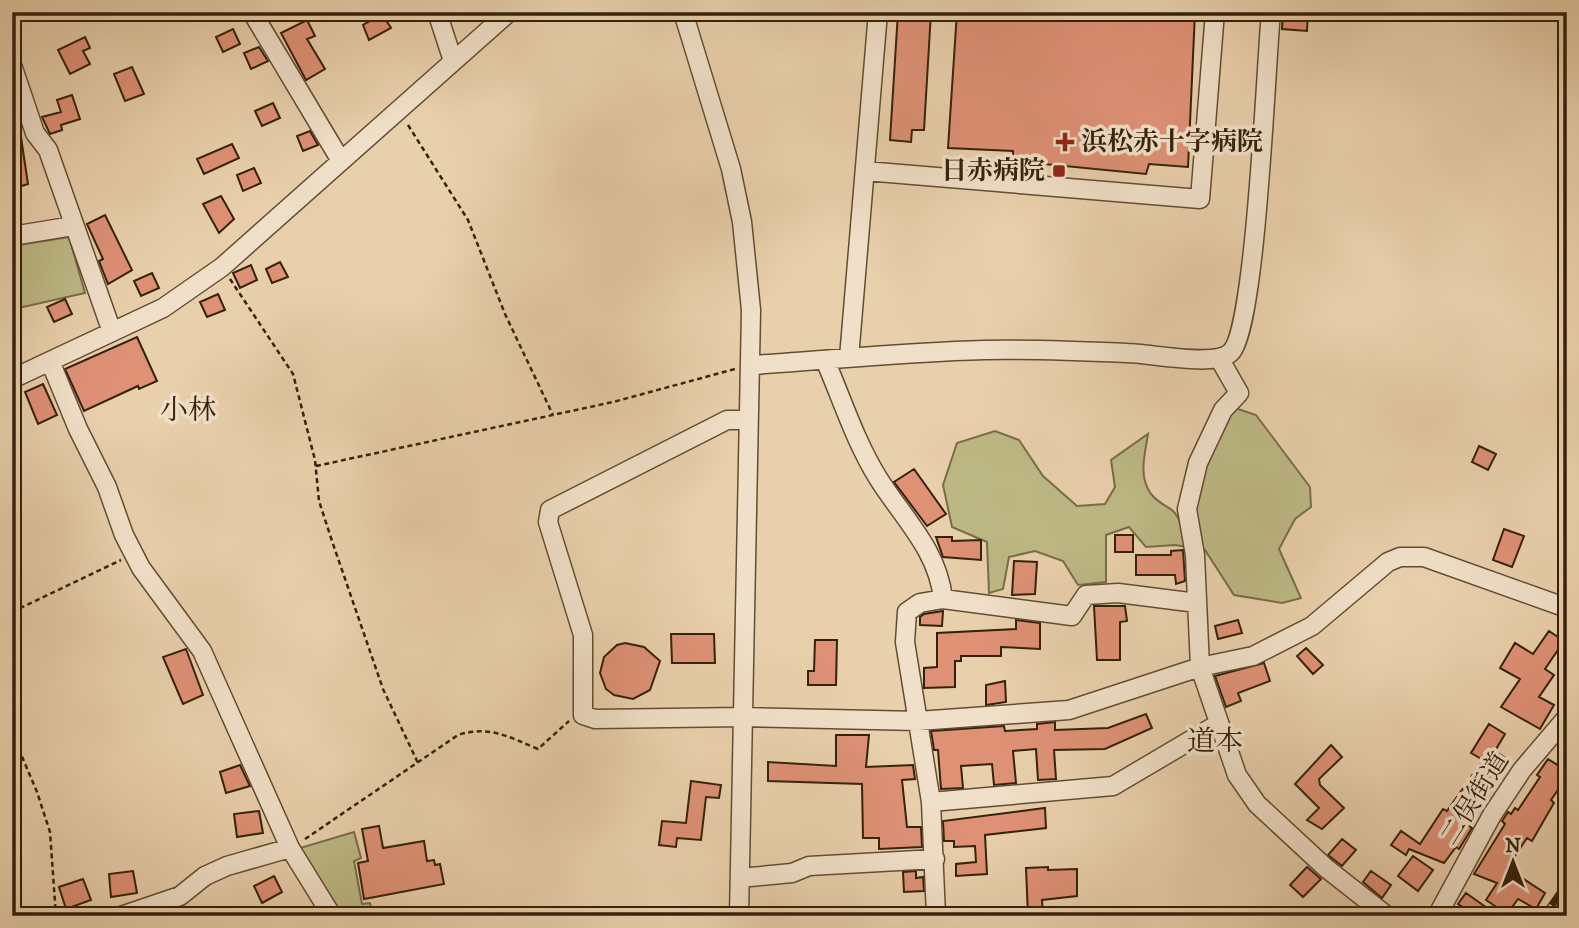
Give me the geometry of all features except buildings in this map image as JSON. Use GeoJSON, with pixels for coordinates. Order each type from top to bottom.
{"type":"FeatureCollection","features":[{"type":"Feature","properties":{"kind":"street"},"geometry":{"type":"LineString","coordinates":[[252,12],[341,161]]}},
{"type":"Feature","properties":{"kind":"street"},"geometry":{"type":"LineString","coordinates":[[437,12],[453,61]]}},
{"type":"Feature","properties":{"kind":"street"},"geometry":{"type":"LineString","coordinates":[[12,379],[163,308],[222,267],[509,12]]}},
{"type":"Feature","properties":{"kind":"street"},"geometry":{"type":"LineString","coordinates":[[683,12],[717,116],[742,222],[751,310],[739,916]]}},
{"type":"Feature","properties":{"kind":"street"},"geometry":{"type":"LineString","coordinates":[[849,358],[878,12]]}},
{"type":"Feature","properties":{"kind":"street"},"geometry":{"type":"LineString","coordinates":[[865,172],[1200,199],[1215,12]]}},
{"type":"Feature","properties":{"kind":"street"},"geometry":{"type":"LineString","coordinates":[[752,365],[985,350],[1135,353],[1216,359],[1230,354],[1240,339],[1261,167],[1270,12]]}},
{"type":"Feature","properties":{"kind":"street"},"geometry":{"type":"LineString","coordinates":[[12,65],[35,133],[48,150],[112,332]]}},
{"type":"Feature","properties":{"kind":"street"},"geometry":{"type":"LineString","coordinates":[[12,236],[73,226]]}},
{"type":"Feature","properties":{"kind":"street"},"geometry":{"type":"LineString","coordinates":[[1216,359],[1239,393],[1223,410],[1198,463],[1188,509],[1195,555],[1200,667],[1217,724],[1237,775],[1257,804],[1326,868],[1387,916]]}},
{"type":"Feature","properties":{"kind":"street"},"geometry":{"type":"LineString","coordinates":[[825,360],[867,457],[930,552],[943,599]]}},
{"type":"Feature","properties":{"kind":"street"},"geometry":{"type":"LineString","coordinates":[[50,361],[78,429],[107,486],[134,554],[202,652],[290,848],[332,916]]}},
{"type":"Feature","properties":{"kind":"street"},"geometry":{"type":"LineString","coordinates":[[749,420],[727,420],[550,510],[548,522],[583,635],[583,715],[594,719],[742,716],[918,721],[1069,710],[1200,667],[1253,656],[1312,626],[1388,562],[1400,557],[1424,557],[1567,608]]}},
{"type":"Feature","properties":{"kind":"street"},"geometry":{"type":"LineString","coordinates":[[936,916],[931,802],[905,642],[907,612],[920,603],[943,599],[1072,616],[1086,595],[1118,593],[1197,603]]}},
{"type":"Feature","properties":{"kind":"street","name":"二俣街道"},"geometry":{"type":"LineString","coordinates":[[1437,916],[1492,815],[1522,770],[1567,717]]}},
{"type":"Feature","properties":{"kind":"street"},"geometry":{"type":"LineString","coordinates":[[931,802],[1113,786],[1217,724]]}},
{"type":"Feature","properties":{"kind":"street"},"geometry":{"type":"LineString","coordinates":[[121,916],[180,896],[205,876],[227,866],[290,848]]}},
{"type":"Feature","properties":{"kind":"street"},"geometry":{"type":"LineString","coordinates":[[740,878],[792,873],[809,866],[935,859]]}},
{"type":"Feature","properties":{"kind":"street"},"geometry":{"type":"LineString","coordinates":[[1560,916],[1567,906]]}},
{"type":"Feature","properties":{"kind":"path"},"geometry":{"type":"LineString","coordinates":[[399,112],[468,220],[505,314],[553,415]]}},
{"type":"Feature","properties":{"kind":"path"},"geometry":{"type":"LineString","coordinates":[[222,267],[293,374],[316,466],[319,501],[383,689],[418,763]]}},
{"type":"Feature","properties":{"kind":"path"},"geometry":{"type":"LineString","coordinates":[[316,466],[614,402],[752,365]]}},
{"type":"Feature","properties":{"kind":"path"},"geometry":{"type":"LineString","coordinates":[[12,612],[134,554]]}},
{"type":"Feature","properties":{"kind":"path"},"geometry":{"type":"LineString","coordinates":[[290,848],[458,735],[475,730],[493,730],[538,749],[582,708]]}},
{"type":"Feature","properties":{"kind":"path"},"geometry":{"type":"LineString","coordinates":[[12,733],[37,792],[50,832],[55,916]]}},
{"type":"Feature","properties":{"kind":"shaded area"},"geometry":{"type":"Polygon","coordinates":[[[69,237],[85,293],[23,307],[12,305],[12,246],[69,237]]]}},
{"type":"Feature","properties":{"kind":"shaded area"},"geometry":{"type":"Polygon","coordinates":[[[1229,406],[1256,415],[1310,487],[1311,507],[1295,519],[1279,549],[1301,598],[1282,603],[1234,595],[1205,550],[1175,545],[1146,547],[1129,527],[1106,535],[1106,582],[1078,585],[1063,561],[1035,551],[1009,557],[1003,589],[989,593],[987,542],[952,527],[943,485],[957,443],[995,431],[1019,440],[1043,476],[1077,506],[1105,504],[1115,487],[1111,460],[1148,434],[1144,465],[1147,487],[1156,499],[1177,515],[1182,530],[1198,441],[1229,406]]]}},
{"type":"Feature","properties":{"kind":"shaded area"},"geometry":{"type":"Polygon","coordinates":[[[354,832],[361,858],[354,861],[362,904],[370,903],[374,916],[343,916],[332,905],[300,848],[354,832]]]}},
{"type":"Feature","properties":{"kind":"railway"},"geometry":{"type":"LineString","coordinates":[[1544,916],[1567,883]]}},
{"type":"Feature","properties":{"kind":"place","name":"浜松赤十字病院"},"geometry":{"type":"Point","coordinates":[1065,142]}},
{"type":"Feature","properties":{"kind":"place","name":"日赤病院"},"geometry":{"type":"Point","coordinates":[1059,171]}},
{"type":"Feature","properties":{"kind":"district","name":"小林"},"geometry":{"type":"Point","coordinates":[188,410]}},
{"type":"Feature","properties":{"kind":"district","name":"道本"},"geometry":{"type":"Point","coordinates":[1215,741]}}]}
